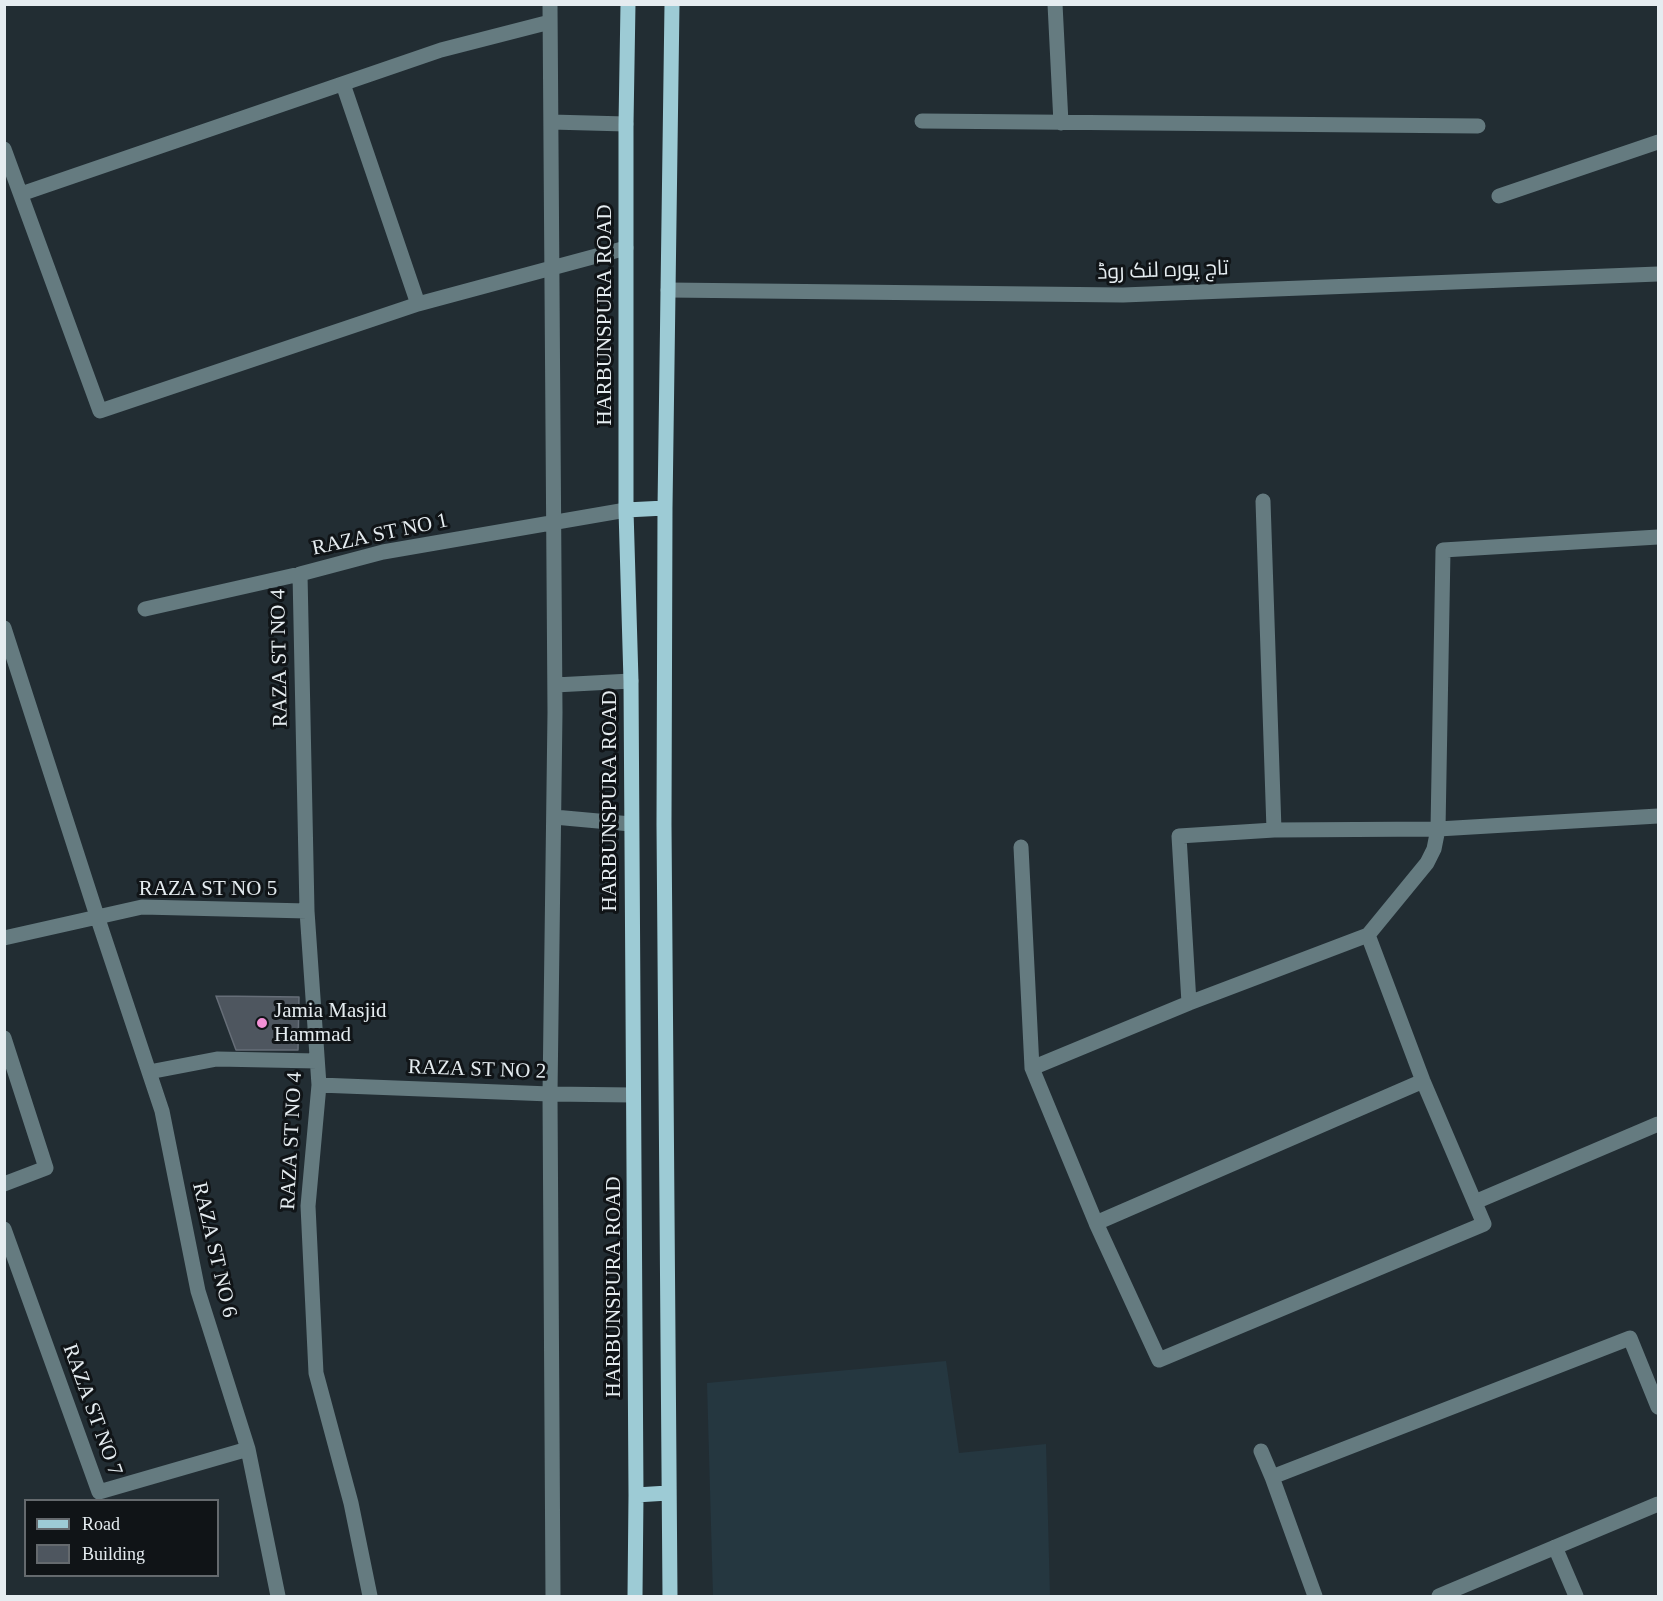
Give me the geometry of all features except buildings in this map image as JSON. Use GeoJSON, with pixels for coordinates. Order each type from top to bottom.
{"type":"FeatureCollection","features":[{"type":"Feature","properties":{"kind":"main road","name":"HARBUNSPURA ROAD"},"geometry":{"type":"LineString","coordinates":[[628,4],[626,510],[631,681],[636,1495],[634,1596]]}},
{"type":"Feature","properties":{"kind":"main road"},"geometry":{"type":"LineString","coordinates":[[670,1596],[664,824],[665,508],[672,4]]}},
{"type":"Feature","properties":{"kind":"main road"},"geometry":{"type":"LineString","coordinates":[[626,510],[665,508]]}},
{"type":"Feature","properties":{"kind":"main road"},"geometry":{"type":"LineString","coordinates":[[636,1495],[668,1493]]}},
{"type":"Feature","properties":{"kind":"street"},"geometry":{"type":"LineString","coordinates":[[550,4],[555,685],[550,1094],[553,1596]]}},
{"type":"Feature","properties":{"kind":"street"},"geometry":{"type":"LineString","coordinates":[[1055,4],[1061,123]]}},
{"type":"Feature","properties":{"kind":"street"},"geometry":{"type":"LineString","coordinates":[[21,194],[441,50],[550,22]]}},
{"type":"Feature","properties":{"kind":"street"},"geometry":{"type":"LineString","coordinates":[[343,84],[418,304]]}},
{"type":"Feature","properties":{"kind":"street"},"geometry":{"type":"LineString","coordinates":[[922,121],[1478,126]]}},
{"type":"Feature","properties":{"kind":"street"},"geometry":{"type":"LineString","coordinates":[[551,122],[626,124]]}},
{"type":"Feature","properties":{"kind":"street"},"geometry":{"type":"LineString","coordinates":[[1499,196],[1659,142]]}},
{"type":"Feature","properties":{"kind":"street"},"geometry":{"type":"LineString","coordinates":[[4,149],[100,411],[418,304],[626,248]]}},
{"type":"Feature","properties":{"kind":"street","name":"تاج پورہ لنک روڈ"},"geometry":{"type":"LineString","coordinates":[[668,290],[1123,294],[1659,274]]}},
{"type":"Feature","properties":{"kind":"street"},"geometry":{"type":"LineString","coordinates":[[1263,501],[1275,830]]}},
{"type":"Feature","properties":{"kind":"street","name":"RAZA ST NO 1"},"geometry":{"type":"LineString","coordinates":[[145,609],[300,574],[383,552],[626,510]]}},
{"type":"Feature","properties":{"kind":"street"},"geometry":{"type":"LineString","coordinates":[[1032,1068],[1189,1002],[1368,935],[1427,862],[1434,849],[1438,829],[1443,550],[1659,537]]}},
{"type":"Feature","properties":{"kind":"street","name":"RAZA ST NO 4"},"geometry":{"type":"LineString","coordinates":[[300,574],[307,911],[319,1085],[308,1206],[316,1373],[351,1503],[370,1596]]}},
{"type":"Feature","properties":{"kind":"street","name":"RAZA ST NO 6"},"geometry":{"type":"LineString","coordinates":[[4,628],[162,1111],[198,1291],[248,1449],[278,1596]]}},
{"type":"Feature","properties":{"kind":"street"},"geometry":{"type":"LineString","coordinates":[[555,685],[631,681]]}},
{"type":"Feature","properties":{"kind":"street"},"geometry":{"type":"LineString","coordinates":[[1189,1002],[1179,836],[1275,830],[1438,829],[1659,816]]}},
{"type":"Feature","properties":{"kind":"street"},"geometry":{"type":"LineString","coordinates":[[554,817],[631,824]]}},
{"type":"Feature","properties":{"kind":"street"},"geometry":{"type":"LineString","coordinates":[[1021,847],[1032,1068],[1096,1223],[1159,1360],[1484,1224],[1423,1081],[1368,935]]}},
{"type":"Feature","properties":{"kind":"street","name":"RAZA ST NO 5"},"geometry":{"type":"LineString","coordinates":[[4,938],[142,907],[307,911]]}},
{"type":"Feature","properties":{"kind":"street"},"geometry":{"type":"LineString","coordinates":[[4,1038],[46,1168],[4,1184]]}},
{"type":"Feature","properties":{"kind":"street"},"geometry":{"type":"LineString","coordinates":[[149,1072],[217,1059],[317,1061]]}},
{"type":"Feature","properties":{"kind":"street"},"geometry":{"type":"LineString","coordinates":[[1096,1223],[1423,1081]]}},
{"type":"Feature","properties":{"kind":"street","name":"RAZA ST NO 2"},"geometry":{"type":"LineString","coordinates":[[319,1085],[633,1095]]}},
{"type":"Feature","properties":{"kind":"street"},"geometry":{"type":"LineString","coordinates":[[1475,1202],[1659,1124]]}},
{"type":"Feature","properties":{"kind":"street","name":"RAZA ST NO 7"},"geometry":{"type":"LineString","coordinates":[[4,1229],[99,1492],[248,1449]]}},
{"type":"Feature","properties":{"kind":"street"},"geometry":{"type":"LineString","coordinates":[[1272,1478],[1629,1338],[1659,1407]]}},
{"type":"Feature","properties":{"kind":"street"},"geometry":{"type":"LineString","coordinates":[[1261,1451],[1315,1596]]}},
{"type":"Feature","properties":{"kind":"street"},"geometry":{"type":"LineString","coordinates":[[1439,1596],[1659,1504]]}},
{"type":"Feature","properties":{"kind":"street"},"geometry":{"type":"LineString","coordinates":[[1555,1547],[1576,1596]]}},
{"type":"Feature","properties":{"kind":"shaded area"},"geometry":{"type":"Polygon","coordinates":[[[946,1361],[959,1453],[1046,1444],[1050,1596],[713,1596],[707,1383],[946,1361]]]}},
{"type":"Feature","properties":{"kind":"place","name":"Jamia Masjid Hammad"},"geometry":{"type":"Point","coordinates":[262,1023]}}]}
